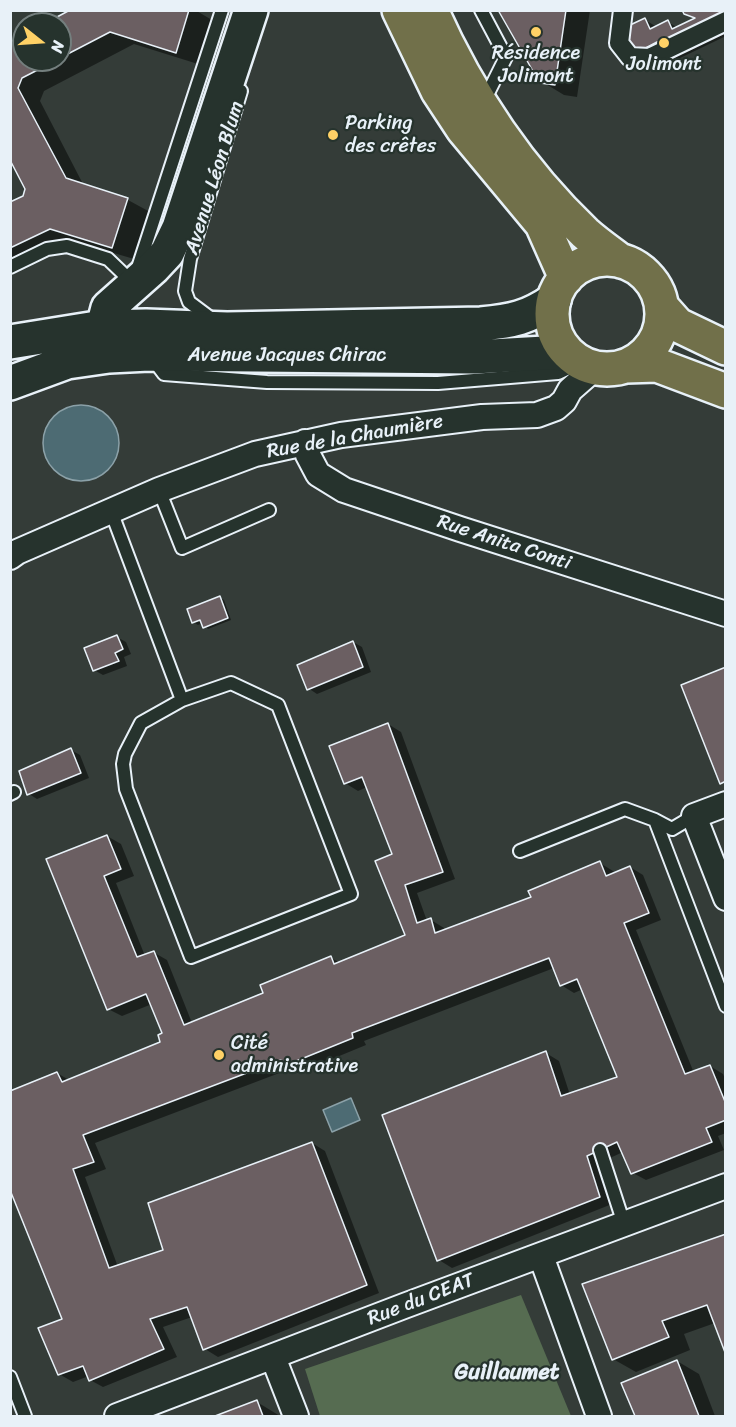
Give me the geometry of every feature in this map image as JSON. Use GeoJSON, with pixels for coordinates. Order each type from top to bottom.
{"type":"FeatureCollection","features":[{"type":"Feature","properties":{"kind":"main road","name":"Avenue Léon Blum"},"geometry":{"type":"LineString","coordinates":[[103,327],[108,308],[167,253],[179,228],[251,10]]}},
{"type":"Feature","properties":{"kind":"main road"},"geometry":{"type":"LineString","coordinates":[[399,10],[438,91],[463,129],[542,224],[560,289]]}},
{"type":"Feature","properties":{"kind":"main road"},"geometry":{"type":"LineString","coordinates":[[431,10],[442,36],[479,103],[540,185],[586,234],[621,261]]}},
{"type":"Feature","properties":{"kind":"main road"},"geometry":{"type":"LineString","coordinates":[[592,363],[639,359],[650,349],[661,322],[662,307],[657,291],[636,267],[621,261],[606,259],[591,261],[577,268],[560,289],[552,315],[559,342],[592,363],[657,365],[726,391]]}},
{"type":"Feature","properties":{"kind":"main road","name":"Avenue Jacques Chirac"},"geometry":{"type":"LineString","coordinates":[[10,342],[103,327],[227,329],[481,324],[523,318],[536,312],[560,289]]}},
{"type":"Feature","properties":{"kind":"main road"},"geometry":{"type":"LineString","coordinates":[[662,307],[678,325],[726,348]]}},
{"type":"Feature","properties":{"kind":"main road","name":"Avenue Jacques Chirac"},"geometry":{"type":"LineString","coordinates":[[10,383],[67,362],[109,356],[149,354],[474,357],[545,353],[592,363]]}},
{"type":"Feature","properties":{"kind":"street"},"geometry":{"type":"LineString","coordinates":[[623,10],[619,43],[630,57],[649,58],[726,21]]}},
{"type":"Feature","properties":{"kind":"street","name":"Rue de la Chaumière"},"geometry":{"type":"LineString","coordinates":[[10,556],[159,490],[255,454],[341,435],[482,417],[537,415],[556,408],[564,401],[592,363]]}},
{"type":"Feature","properties":{"kind":"street","name":"Rue Anita Conti"},"geometry":{"type":"LineString","coordinates":[[305,442],[308,455],[318,474],[344,490],[460,530],[726,614]]}},
{"type":"Feature","properties":{"kind":"street"},"geometry":{"type":"LineString","coordinates":[[726,804],[694,816],[726,898]]}},
{"type":"Feature","properties":{"kind":"street","name":"Rue du CEAT"},"geometry":{"type":"LineString","coordinates":[[117,1416],[726,1185]]}},
{"type":"Feature","properties":{"kind":"street"},"geometry":{"type":"LineString","coordinates":[[541,1256],[599,1416]]}},
{"type":"Feature","properties":{"kind":"street"},"geometry":{"type":"LineString","coordinates":[[273,1357],[296,1416]]}},
{"type":"Feature","properties":{"kind":"lane","name":"Avenue Léon Blum"},"geometry":{"type":"LineString","coordinates":[[134,283],[222,10]]}},
{"type":"Feature","properties":{"kind":"lane"},"geometry":{"type":"LineString","coordinates":[[479,103],[489,91],[506,57],[482,10]]}},
{"type":"Feature","properties":{"kind":"lane","name":"Avenue Léon Blum"},"geometry":{"type":"LineString","coordinates":[[227,329],[189,302],[185,291],[190,259],[244,82]]}},
{"type":"Feature","properties":{"kind":"lane"},"geometry":{"type":"LineString","coordinates":[[10,267],[47,249],[67,246],[108,259],[134,283]]}},
{"type":"Feature","properties":{"kind":"lane"},"geometry":{"type":"LineString","coordinates":[[159,490],[182,548],[269,510]]}},
{"type":"Feature","properties":{"kind":"lane"},"geometry":{"type":"LineString","coordinates":[[111,511],[182,700]]}},
{"type":"Feature","properties":{"kind":"lane"},"geometry":{"type":"LineString","coordinates":[[231,683],[278,705],[351,894],[192,957],[126,789],[123,764],[125,754],[141,723],[182,700],[231,683]]}},
{"type":"Feature","properties":{"kind":"lane"},"geometry":{"type":"LineString","coordinates":[[520,851],[624,810],[655,820],[672,829],[694,816]]}},
{"type":"Feature","properties":{"kind":"lane"},"geometry":{"type":"LineString","coordinates":[[655,820],[726,1006]]}},
{"type":"Feature","properties":{"kind":"lane"},"geometry":{"type":"LineString","coordinates":[[600,1150],[624,1224]]}},
{"type":"Feature","properties":{"kind":"lane"},"geometry":{"type":"LineString","coordinates":[[10,1377],[25,1416]]}},
{"type":"Feature","properties":{"kind":"green space"},"geometry":{"type":"Polygon","coordinates":[[[521,1295],[571,1416],[320,1416],[305,1369],[521,1295]]]}},
{"type":"Feature","properties":{"kind":"water"},"geometry":{"type":"Polygon","coordinates":[[[81,405],[96,408],[108,416],[116,428],[119,443],[116,458],[108,470],[96,478],[81,481],[66,478],[54,470],[46,458],[43,443],[46,428],[54,416],[66,408],[81,405]]]}},
{"type":"Feature","properties":{"kind":"water"},"geometry":{"type":"Polygon","coordinates":[[[351,1098],[360,1120],[332,1132],[323,1110],[351,1098]]]}},
{"type":"Feature","properties":{"kind":"building"},"geometry":{"type":"Polygon","coordinates":[[[70,10],[189,10],[176,53],[110,32],[72,52],[72,12],[66,12],[70,10]]]}},
{"type":"Feature","properties":{"kind":"building","name":"Résidence Jolimont"},"geometry":{"type":"Polygon","coordinates":[[[498,10],[566,10],[555,85],[540,83],[498,10]]]}},
{"type":"Feature","properties":{"kind":"building"},"geometry":{"type":"Polygon","coordinates":[[[682,10],[726,10],[726,19],[660,50],[657,42],[640,51],[632,50],[626,34],[628,26],[645,18],[650,29],[668,20],[672,29],[695,18],[684,14],[682,10]]]}},
{"type":"Feature","properties":{"kind":"building"},"geometry":{"type":"Polygon","coordinates":[[[12,41],[12,72],[34,72],[22,78],[18,88],[66,178],[128,198],[112,248],[50,229],[10,248],[10,202],[23,196],[25,189],[10,160],[10,42],[12,41]]]}},
{"type":"Feature","properties":{"kind":"building"},"geometry":{"type":"Polygon","coordinates":[[[220,596],[228,618],[203,628],[200,620],[192,623],[187,609],[220,596]]]}},
{"type":"Feature","properties":{"kind":"building"},"geometry":{"type":"Polygon","coordinates":[[[117,635],[123,649],[115,653],[119,661],[93,671],[84,648],[117,635]]]}},
{"type":"Feature","properties":{"kind":"building"},"geometry":{"type":"Polygon","coordinates":[[[353,641],[363,667],[307,690],[297,665],[353,641]]]}},
{"type":"Feature","properties":{"kind":"building"},"geometry":{"type":"Polygon","coordinates":[[[726,667],[726,781],[720,784],[681,685],[726,667]]]}},
{"type":"Feature","properties":{"kind":"building","name":"Cité administrative"},"geometry":{"type":"Polygon","coordinates":[[[388,723],[443,872],[405,885],[417,923],[431,918],[435,933],[531,897],[528,891],[600,861],[606,876],[630,866],[649,913],[624,923],[685,1074],[710,1065],[726,1104],[726,1120],[706,1128],[712,1142],[631,1174],[617,1142],[587,1156],[600,1197],[437,1261],[382,1115],[546,1051],[561,1096],[617,1077],[577,979],[560,986],[549,958],[352,1033],[353,1038],[284,1066],[281,1060],[83,1135],[94,1162],[73,1169],[109,1268],[163,1250],[148,1203],[312,1142],[367,1285],[203,1350],[187,1307],[150,1319],[164,1349],[89,1381],[83,1366],[58,1375],[38,1328],[62,1319],[10,1190],[10,1091],[57,1072],[62,1082],[160,1042],[158,1035],[162,1033],[146,994],[107,1010],[46,859],[107,835],[121,869],[104,876],[137,957],[154,951],[184,1025],[263,993],[260,985],[331,956],[334,964],[405,935],[375,861],[392,854],[362,777],[344,784],[329,746],[388,723]]]}},
{"type":"Feature","properties":{"kind":"building"},"geometry":{"type":"Polygon","coordinates":[[[71,748],[81,773],[27,795],[19,771],[71,748]]]}},
{"type":"Feature","properties":{"kind":"building"},"geometry":{"type":"Polygon","coordinates":[[[726,1234],[726,1355],[707,1305],[662,1321],[669,1337],[612,1360],[582,1284],[726,1234]]]}},
{"type":"Feature","properties":{"kind":"building"},"geometry":{"type":"Polygon","coordinates":[[[677,1360],[699,1416],[635,1416],[621,1383],[677,1360]]]}},
{"type":"Feature","properties":{"kind":"building"},"geometry":{"type":"Polygon","coordinates":[[[257,1400],[263,1416],[215,1416],[257,1400]]]}},
{"type":"Feature","properties":{"kind":"place","name":"Résidence Jolimont"},"geometry":{"type":"Point","coordinates":[536,32]}},
{"type":"Feature","properties":{"kind":"place","name":"Jolimont"},"geometry":{"type":"Point","coordinates":[664,43]}},
{"type":"Feature","properties":{"kind":"place","name":"Parking des crêtes"},"geometry":{"type":"Point","coordinates":[333,135]}},
{"type":"Feature","properties":{"kind":"place","name":"Cité administrative"},"geometry":{"type":"Point","coordinates":[219,1055]}},
{"type":"Feature","properties":{"kind":"district","name":"Guillaumet"},"geometry":{"type":"Point","coordinates":[507,1373]}}]}
